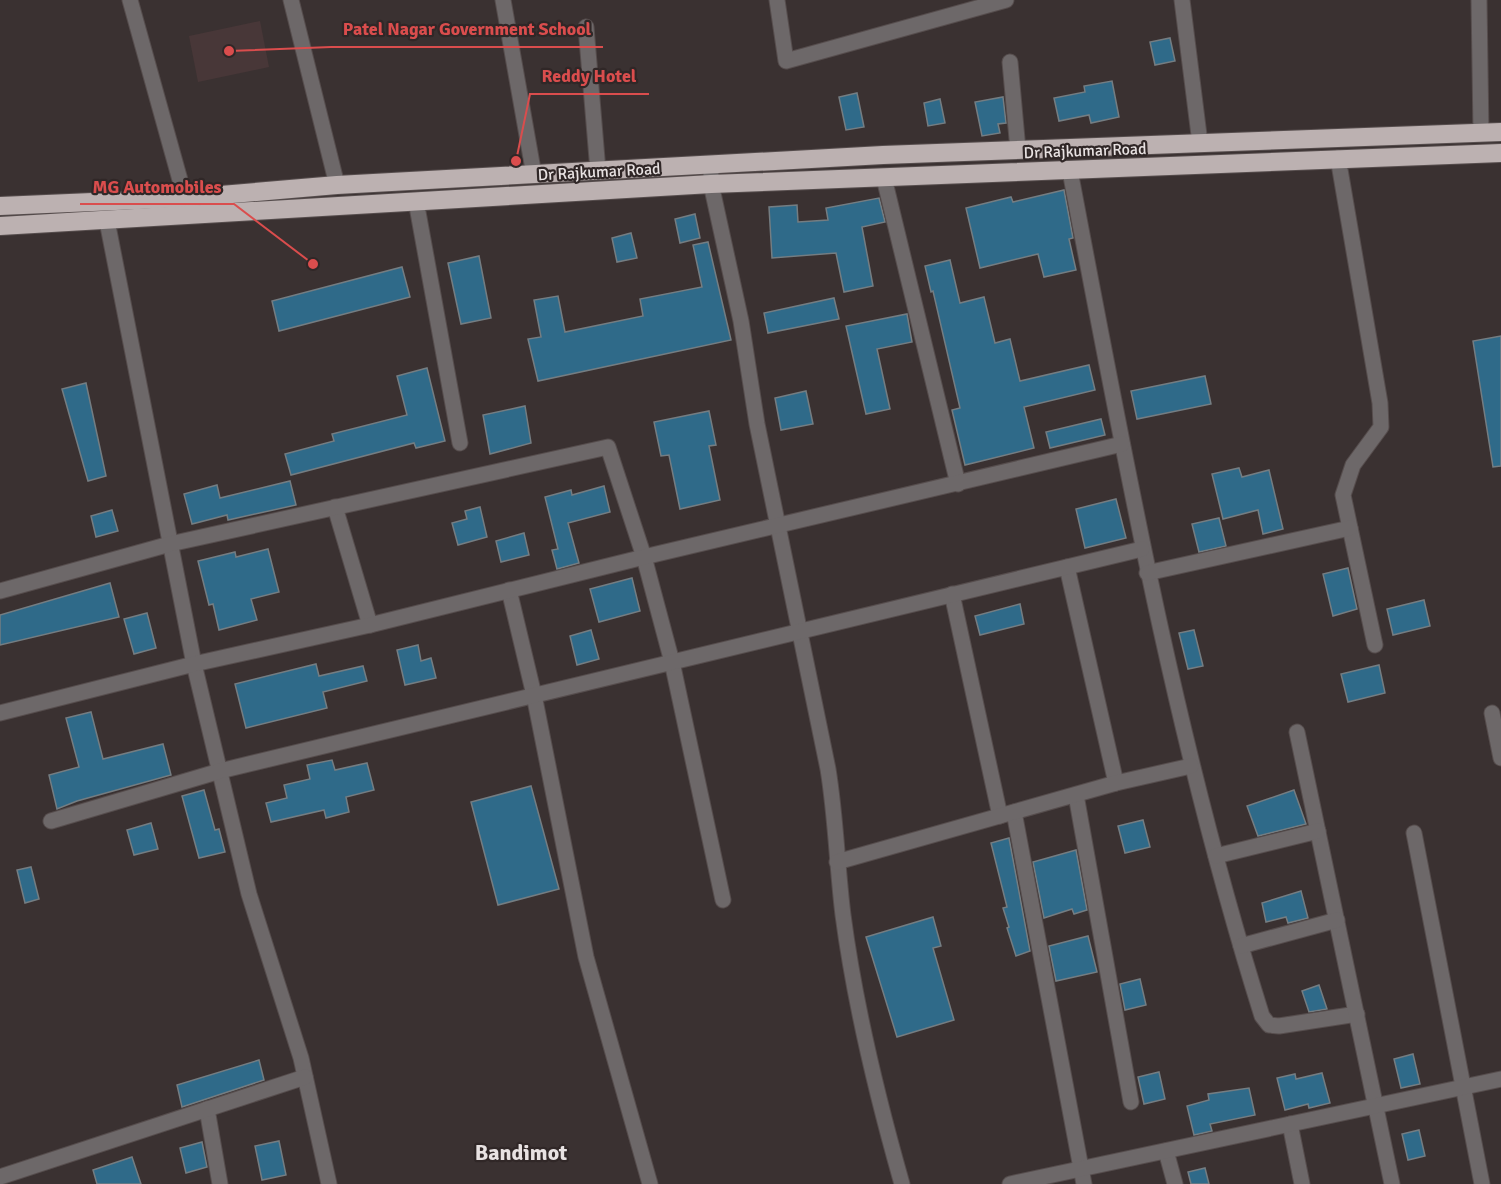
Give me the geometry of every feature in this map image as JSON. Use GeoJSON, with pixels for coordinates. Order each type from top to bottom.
{"type":"FeatureCollection","features":[{"type":"Feature","properties":{"kind":"highway","name":"Dr Rajkumar Road"},"geometry":{"type":"LineString","coordinates":[[0,206],[185,207],[416,201],[1018,150],[1501,132]]}},
{"type":"Feature","properties":{"kind":"highway","name":"Dr Rajkumar Road"},"geometry":{"type":"LineString","coordinates":[[0,226],[107,221],[337,185],[598,171],[884,178],[1501,153]]}},
{"type":"Feature","properties":{"kind":"street"},"geometry":{"type":"LineString","coordinates":[[130,0],[185,207]]}},
{"type":"Feature","properties":{"kind":"street"},"geometry":{"type":"LineString","coordinates":[[291,0],[337,185]]}},
{"type":"Feature","properties":{"kind":"street"},"geometry":{"type":"LineString","coordinates":[[503,0],[534,175]]}},
{"type":"Feature","properties":{"kind":"street"},"geometry":{"type":"LineString","coordinates":[[777,0],[786,61],[1006,0]]}},
{"type":"Feature","properties":{"kind":"street"},"geometry":{"type":"LineString","coordinates":[[1182,0],[1200,143]]}},
{"type":"Feature","properties":{"kind":"street"},"geometry":{"type":"LineString","coordinates":[[1479,0],[1481,133]]}},
{"type":"Feature","properties":{"kind":"street"},"geometry":{"type":"LineString","coordinates":[[586,27],[598,171]]}},
{"type":"Feature","properties":{"kind":"street"},"geometry":{"type":"LineString","coordinates":[[1010,62],[1018,150]]}},
{"type":"Feature","properties":{"kind":"street"},"geometry":{"type":"LineString","coordinates":[[1338,158],[1380,403],[1381,427],[1353,465],[1343,495],[1375,645]]}},
{"type":"Feature","properties":{"kind":"street"},"geometry":{"type":"LineString","coordinates":[[1070,171],[1147,573],[1191,766],[1262,1016],[1269,1024],[1279,1026],[1357,1014]]}},
{"type":"Feature","properties":{"kind":"street"},"geometry":{"type":"LineString","coordinates":[[711,175],[741,321],[778,527],[828,769],[837,821],[837,862],[843,916],[862,1027],[883,1120],[902,1184]]}},
{"type":"Feature","properties":{"kind":"street"},"geometry":{"type":"LineString","coordinates":[[884,178],[958,484]]}},
{"type":"Feature","properties":{"kind":"street"},"geometry":{"type":"LineString","coordinates":[[416,201],[459,443]]}},
{"type":"Feature","properties":{"kind":"street"},"geometry":{"type":"LineString","coordinates":[[107,221],[194,664],[262,939],[305,1077],[329,1184]]}},
{"type":"Feature","properties":{"kind":"street"},"geometry":{"type":"LineString","coordinates":[[0,713],[194,664],[370,625],[644,557],[1122,444]]}},
{"type":"Feature","properties":{"kind":"street"},"geometry":{"type":"LineString","coordinates":[[0,591],[170,544],[608,447],[644,557],[672,662],[723,900]]}},
{"type":"Feature","properties":{"kind":"street"},"geometry":{"type":"LineString","coordinates":[[335,507],[370,625]]}},
{"type":"Feature","properties":{"kind":"street"},"geometry":{"type":"LineString","coordinates":[[1147,573],[1350,528]]}},
{"type":"Feature","properties":{"kind":"street"},"geometry":{"type":"LineString","coordinates":[[51,822],[220,771],[1142,549]]}},
{"type":"Feature","properties":{"kind":"street"},"geometry":{"type":"LineString","coordinates":[[1067,567],[1116,783]]}},
{"type":"Feature","properties":{"kind":"street"},"geometry":{"type":"LineString","coordinates":[[509,590],[534,695],[586,957],[650,1184]]}},
{"type":"Feature","properties":{"kind":"street"},"geometry":{"type":"LineString","coordinates":[[952,594],[1007,814],[1083,1184]]}},
{"type":"Feature","properties":{"kind":"street"},"geometry":{"type":"LineString","coordinates":[[1492,713],[1501,758]]}},
{"type":"Feature","properties":{"kind":"street"},"geometry":{"type":"LineString","coordinates":[[1297,732],[1392,1184]]}},
{"type":"Feature","properties":{"kind":"street"},"geometry":{"type":"LineString","coordinates":[[837,862],[1116,783],[1191,766]]}},
{"type":"Feature","properties":{"kind":"street"},"geometry":{"type":"LineString","coordinates":[[1076,795],[1131,1102]]}},
{"type":"Feature","properties":{"kind":"street"},"geometry":{"type":"LineString","coordinates":[[1216,856],[1318,831]]}},
{"type":"Feature","properties":{"kind":"street"},"geometry":{"type":"LineString","coordinates":[[1414,833],[1482,1184]]}},
{"type":"Feature","properties":{"kind":"street"},"geometry":{"type":"LineString","coordinates":[[1241,946],[1337,920]]}},
{"type":"Feature","properties":{"kind":"street"},"geometry":{"type":"LineString","coordinates":[[0,1177],[305,1077]]}},
{"type":"Feature","properties":{"kind":"street"},"geometry":{"type":"LineString","coordinates":[[1010,1184],[1501,1079]]}},
{"type":"Feature","properties":{"kind":"street"},"geometry":{"type":"LineString","coordinates":[[207,1109],[220,1184]]}},
{"type":"Feature","properties":{"kind":"street"},"geometry":{"type":"LineString","coordinates":[[1290,1124],[1302,1184]]}},
{"type":"Feature","properties":{"kind":"street"},"geometry":{"type":"LineString","coordinates":[[1166,1151],[1175,1184]]}},
{"type":"Feature","properties":{"kind":"shaded area"},"geometry":{"type":"Polygon","coordinates":[[[260,21],[269,67],[198,82],[189,36],[260,21]]]}},
{"type":"Feature","properties":{"kind":"building"},"geometry":{"type":"Polygon","coordinates":[[[1170,38],[1175,61],[1155,65],[1150,42],[1170,38]]]}},
{"type":"Feature","properties":{"kind":"building"},"geometry":{"type":"Polygon","coordinates":[[[1112,81],[1119,117],[1091,123],[1089,115],[1059,121],[1054,98],[1085,92],[1084,86],[1112,81]]]}},
{"type":"Feature","properties":{"kind":"building"},"geometry":{"type":"Polygon","coordinates":[[[857,93],[864,127],[846,130],[839,97],[857,93]]]}},
{"type":"Feature","properties":{"kind":"building"},"geometry":{"type":"Polygon","coordinates":[[[1003,97],[1006,123],[998,124],[1000,133],[982,136],[975,102],[1003,97]]]}},
{"type":"Feature","properties":{"kind":"building"},"geometry":{"type":"Polygon","coordinates":[[[940,99],[945,123],[928,126],[924,103],[940,99]]]}},
{"type":"Feature","properties":{"kind":"building"},"geometry":{"type":"Polygon","coordinates":[[[1064,190],[1073,238],[1069,239],[1076,270],[1044,277],[1038,254],[980,268],[966,208],[1011,197],[1013,202],[1064,190]]]}},
{"type":"Feature","properties":{"kind":"building"},"geometry":{"type":"Polygon","coordinates":[[[879,198],[885,222],[862,227],[873,286],[844,292],[836,253],[772,258],[769,207],[797,205],[798,222],[828,220],[826,208],[879,198]]]}},
{"type":"Feature","properties":{"kind":"building"},"geometry":{"type":"Polygon","coordinates":[[[695,214],[700,238],[680,243],[675,219],[695,214]]]}},
{"type":"Feature","properties":{"kind":"building"},"geometry":{"type":"Polygon","coordinates":[[[631,233],[637,258],[617,262],[612,238],[631,233]]]}},
{"type":"Feature","properties":{"kind":"building"},"geometry":{"type":"Polygon","coordinates":[[[708,242],[731,340],[538,381],[528,339],[541,337],[534,300],[558,296],[565,332],[643,316],[640,299],[702,287],[693,245],[708,242]]]}},
{"type":"Feature","properties":{"kind":"building"},"geometry":{"type":"Polygon","coordinates":[[[479,256],[491,318],[461,324],[448,263],[479,256]]]}},
{"type":"Feature","properties":{"kind":"building"},"geometry":{"type":"Polygon","coordinates":[[[950,260],[960,303],[984,297],[995,343],[1010,339],[1020,381],[1089,365],[1095,390],[1024,407],[1034,448],[965,465],[952,410],[960,408],[925,266],[950,260]]]}},
{"type":"Feature","properties":{"kind":"building"},"geometry":{"type":"Polygon","coordinates":[[[402,267],[410,297],[279,331],[272,301],[402,267]]]}},
{"type":"Feature","properties":{"kind":"building"},"geometry":{"type":"Polygon","coordinates":[[[834,298],[839,319],[768,333],[764,313],[834,298]]]}},
{"type":"Feature","properties":{"kind":"building"},"geometry":{"type":"Polygon","coordinates":[[[907,314],[912,342],[877,349],[890,409],[866,414],[846,326],[907,314]]]}},
{"type":"Feature","properties":{"kind":"building"},"geometry":{"type":"Polygon","coordinates":[[[1501,336],[1501,466],[1493,467],[1473,341],[1501,336]]]}},
{"type":"Feature","properties":{"kind":"building"},"geometry":{"type":"Polygon","coordinates":[[[427,368],[445,441],[416,448],[414,443],[291,475],[285,454],[334,441],[332,434],[407,415],[397,376],[427,368]]]}},
{"type":"Feature","properties":{"kind":"building"},"geometry":{"type":"Polygon","coordinates":[[[1205,376],[1211,404],[1137,419],[1131,391],[1205,376]]]}},
{"type":"Feature","properties":{"kind":"building"},"geometry":{"type":"Polygon","coordinates":[[[86,383],[106,476],[88,481],[62,389],[86,383]]]}},
{"type":"Feature","properties":{"kind":"building"},"geometry":{"type":"Polygon","coordinates":[[[806,391],[813,424],[781,430],[775,398],[806,391]]]}},
{"type":"Feature","properties":{"kind":"building"},"geometry":{"type":"Polygon","coordinates":[[[525,406],[531,443],[490,454],[483,415],[525,406]]]}},
{"type":"Feature","properties":{"kind":"building"},"geometry":{"type":"Polygon","coordinates":[[[709,411],[716,445],[709,446],[720,500],[680,509],[669,455],[661,456],[654,422],[709,411]]]}},
{"type":"Feature","properties":{"kind":"building"},"geometry":{"type":"Polygon","coordinates":[[[1101,419],[1105,435],[1050,448],[1046,432],[1101,419]]]}},
{"type":"Feature","properties":{"kind":"building"},"geometry":{"type":"Polygon","coordinates":[[[1239,468],[1242,477],[1269,470],[1283,529],[1263,534],[1258,510],[1223,519],[1212,474],[1239,468]]]}},
{"type":"Feature","properties":{"kind":"building"},"geometry":{"type":"Polygon","coordinates":[[[290,481],[296,505],[228,520],[227,515],[192,524],[184,494],[217,485],[220,498],[290,481]]]}},
{"type":"Feature","properties":{"kind":"building"},"geometry":{"type":"Polygon","coordinates":[[[604,486],[610,512],[568,523],[579,563],[557,569],[552,550],[558,549],[545,497],[571,490],[572,495],[604,486]]]}},
{"type":"Feature","properties":{"kind":"building"},"geometry":{"type":"Polygon","coordinates":[[[1116,499],[1126,538],[1085,548],[1076,509],[1116,499]]]}},
{"type":"Feature","properties":{"kind":"building"},"geometry":{"type":"Polygon","coordinates":[[[480,507],[487,537],[458,545],[452,523],[467,519],[465,511],[480,507]]]}},
{"type":"Feature","properties":{"kind":"building"},"geometry":{"type":"Polygon","coordinates":[[[112,510],[118,531],[96,537],[91,516],[112,510]]]}},
{"type":"Feature","properties":{"kind":"building"},"geometry":{"type":"Polygon","coordinates":[[[1219,518],[1226,546],[1199,552],[1192,524],[1219,518]]]}},
{"type":"Feature","properties":{"kind":"building"},"geometry":{"type":"Polygon","coordinates":[[[524,533],[529,555],[501,562],[496,541],[524,533]]]}},
{"type":"Feature","properties":{"kind":"building"},"geometry":{"type":"Polygon","coordinates":[[[268,549],[279,592],[251,599],[257,620],[219,630],[213,604],[209,605],[198,561],[235,552],[236,557],[268,549]]]}},
{"type":"Feature","properties":{"kind":"building"},"geometry":{"type":"Polygon","coordinates":[[[1348,568],[1357,609],[1333,616],[1323,574],[1348,568]]]}},
{"type":"Feature","properties":{"kind":"building"},"geometry":{"type":"Polygon","coordinates":[[[632,578],[640,611],[599,622],[590,589],[632,578]]]}},
{"type":"Feature","properties":{"kind":"building"},"geometry":{"type":"Polygon","coordinates":[[[110,583],[119,617],[0,645],[0,615],[110,583]]]}},
{"type":"Feature","properties":{"kind":"building"},"geometry":{"type":"Polygon","coordinates":[[[1424,600],[1430,626],[1393,635],[1387,609],[1424,600]]]}},
{"type":"Feature","properties":{"kind":"building"},"geometry":{"type":"Polygon","coordinates":[[[1020,604],[1024,624],[980,635],[975,616],[1020,604]]]}},
{"type":"Feature","properties":{"kind":"building"},"geometry":{"type":"Polygon","coordinates":[[[147,613],[156,648],[134,654],[124,619],[147,613]]]}},
{"type":"Feature","properties":{"kind":"building"},"geometry":{"type":"Polygon","coordinates":[[[591,630],[599,659],[577,665],[570,636],[591,630]]]}},
{"type":"Feature","properties":{"kind":"building"},"geometry":{"type":"Polygon","coordinates":[[[1194,630],[1203,666],[1188,669],[1179,633],[1194,630]]]}},
{"type":"Feature","properties":{"kind":"building"},"geometry":{"type":"Polygon","coordinates":[[[418,645],[421,661],[431,658],[436,678],[405,685],[397,650],[418,645]]]}},
{"type":"Feature","properties":{"kind":"building"},"geometry":{"type":"Polygon","coordinates":[[[316,664],[319,676],[363,666],[367,681],[323,692],[327,708],[246,728],[235,684],[316,664]]]}},
{"type":"Feature","properties":{"kind":"building"},"geometry":{"type":"Polygon","coordinates":[[[1379,665],[1385,693],[1348,702],[1341,674],[1379,665]]]}},
{"type":"Feature","properties":{"kind":"building"},"geometry":{"type":"Polygon","coordinates":[[[91,712],[103,759],[163,744],[171,775],[77,801],[57,809],[49,775],[79,767],[66,718],[91,712]]]}},
{"type":"Feature","properties":{"kind":"building"},"geometry":{"type":"Polygon","coordinates":[[[332,760],[335,770],[367,763],[374,790],[346,797],[349,812],[326,818],[324,810],[271,822],[266,803],[287,798],[284,785],[310,779],[307,765],[332,760]]]}},
{"type":"Feature","properties":{"kind":"building"},"geometry":{"type":"Polygon","coordinates":[[[531,786],[559,889],[498,905],[471,802],[531,786]]]}},
{"type":"Feature","properties":{"kind":"building"},"geometry":{"type":"Polygon","coordinates":[[[204,790],[215,830],[219,829],[225,852],[199,858],[182,796],[204,790]]]}},
{"type":"Feature","properties":{"kind":"building"},"geometry":{"type":"Polygon","coordinates":[[[1294,790],[1306,824],[1258,836],[1247,806],[1294,790]]]}},
{"type":"Feature","properties":{"kind":"building"},"geometry":{"type":"Polygon","coordinates":[[[1143,820],[1150,847],[1125,853],[1118,826],[1143,820]]]}},
{"type":"Feature","properties":{"kind":"building"},"geometry":{"type":"Polygon","coordinates":[[[151,823],[158,849],[134,855],[127,830],[151,823]]]}},
{"type":"Feature","properties":{"kind":"building"},"geometry":{"type":"Polygon","coordinates":[[[1009,838],[1030,951],[1016,956],[1007,928],[1009,927],[1003,908],[1007,907],[991,843],[1009,838]]]}},
{"type":"Feature","properties":{"kind":"building"},"geometry":{"type":"Polygon","coordinates":[[[1076,850],[1087,910],[1074,914],[1072,909],[1044,918],[1033,862],[1076,850]]]}},
{"type":"Feature","properties":{"kind":"building"},"geometry":{"type":"Polygon","coordinates":[[[31,867],[39,899],[25,903],[17,870],[31,867]]]}},
{"type":"Feature","properties":{"kind":"building"},"geometry":{"type":"Polygon","coordinates":[[[1301,891],[1308,918],[1288,923],[1286,917],[1266,922],[1262,903],[1301,891]]]}},
{"type":"Feature","properties":{"kind":"building"},"geometry":{"type":"Polygon","coordinates":[[[933,917],[941,946],[933,948],[954,1020],[897,1037],[866,937],[933,917]]]}},
{"type":"Feature","properties":{"kind":"building"},"geometry":{"type":"Polygon","coordinates":[[[1088,936],[1097,972],[1056,981],[1049,946],[1088,936]]]}},
{"type":"Feature","properties":{"kind":"building"},"geometry":{"type":"Polygon","coordinates":[[[1140,979],[1146,1005],[1125,1010],[1120,984],[1140,979]]]}},
{"type":"Feature","properties":{"kind":"building"},"geometry":{"type":"Polygon","coordinates":[[[1319,985],[1327,1009],[1309,1012],[1302,991],[1319,985]]]}},
{"type":"Feature","properties":{"kind":"building"},"geometry":{"type":"Polygon","coordinates":[[[1413,1054],[1420,1084],[1401,1088],[1394,1059],[1413,1054]]]}},
{"type":"Feature","properties":{"kind":"building"},"geometry":{"type":"Polygon","coordinates":[[[259,1060],[264,1080],[182,1107],[177,1085],[259,1060]]]}},
{"type":"Feature","properties":{"kind":"building"},"geometry":{"type":"Polygon","coordinates":[[[1159,1072],[1165,1099],[1144,1104],[1138,1077],[1159,1072]]]}},
{"type":"Feature","properties":{"kind":"building"},"geometry":{"type":"Polygon","coordinates":[[[1322,1073],[1330,1103],[1309,1108],[1308,1104],[1285,1110],[1277,1078],[1295,1074],[1296,1079],[1322,1073]]]}},
{"type":"Feature","properties":{"kind":"building"},"geometry":{"type":"Polygon","coordinates":[[[1249,1088],[1255,1115],[1210,1124],[1212,1131],[1194,1135],[1187,1106],[1209,1100],[1208,1094],[1249,1088]]]}},
{"type":"Feature","properties":{"kind":"building"},"geometry":{"type":"Polygon","coordinates":[[[1419,1130],[1425,1156],[1408,1160],[1402,1134],[1419,1130]]]}},
{"type":"Feature","properties":{"kind":"building"},"geometry":{"type":"Polygon","coordinates":[[[279,1141],[286,1175],[262,1180],[255,1146],[279,1141]]]}},
{"type":"Feature","properties":{"kind":"building"},"geometry":{"type":"Polygon","coordinates":[[[202,1142],[207,1167],[186,1173],[180,1148],[202,1142]]]}},
{"type":"Feature","properties":{"kind":"building"},"geometry":{"type":"Polygon","coordinates":[[[132,1157],[141,1184],[97,1184],[93,1170],[132,1157]]]}},
{"type":"Feature","properties":{"kind":"building"},"geometry":{"type":"Polygon","coordinates":[[[1205,1168],[1209,1184],[1191,1184],[1188,1172],[1205,1168]]]}},
{"type":"Feature","properties":{"kind":"place","name":"Patel Nagar Government School"},"geometry":{"type":"Point","coordinates":[229,51]}},
{"type":"Feature","properties":{"kind":"place","name":"Reddy Hotel"},"geometry":{"type":"Point","coordinates":[516,161]}},
{"type":"Feature","properties":{"kind":"place","name":"MG Automobiles"},"geometry":{"type":"Point","coordinates":[313,264]}},
{"type":"Feature","properties":{"kind":"district","name":"Bandimot"},"geometry":{"type":"Point","coordinates":[521,1152]}}]}
